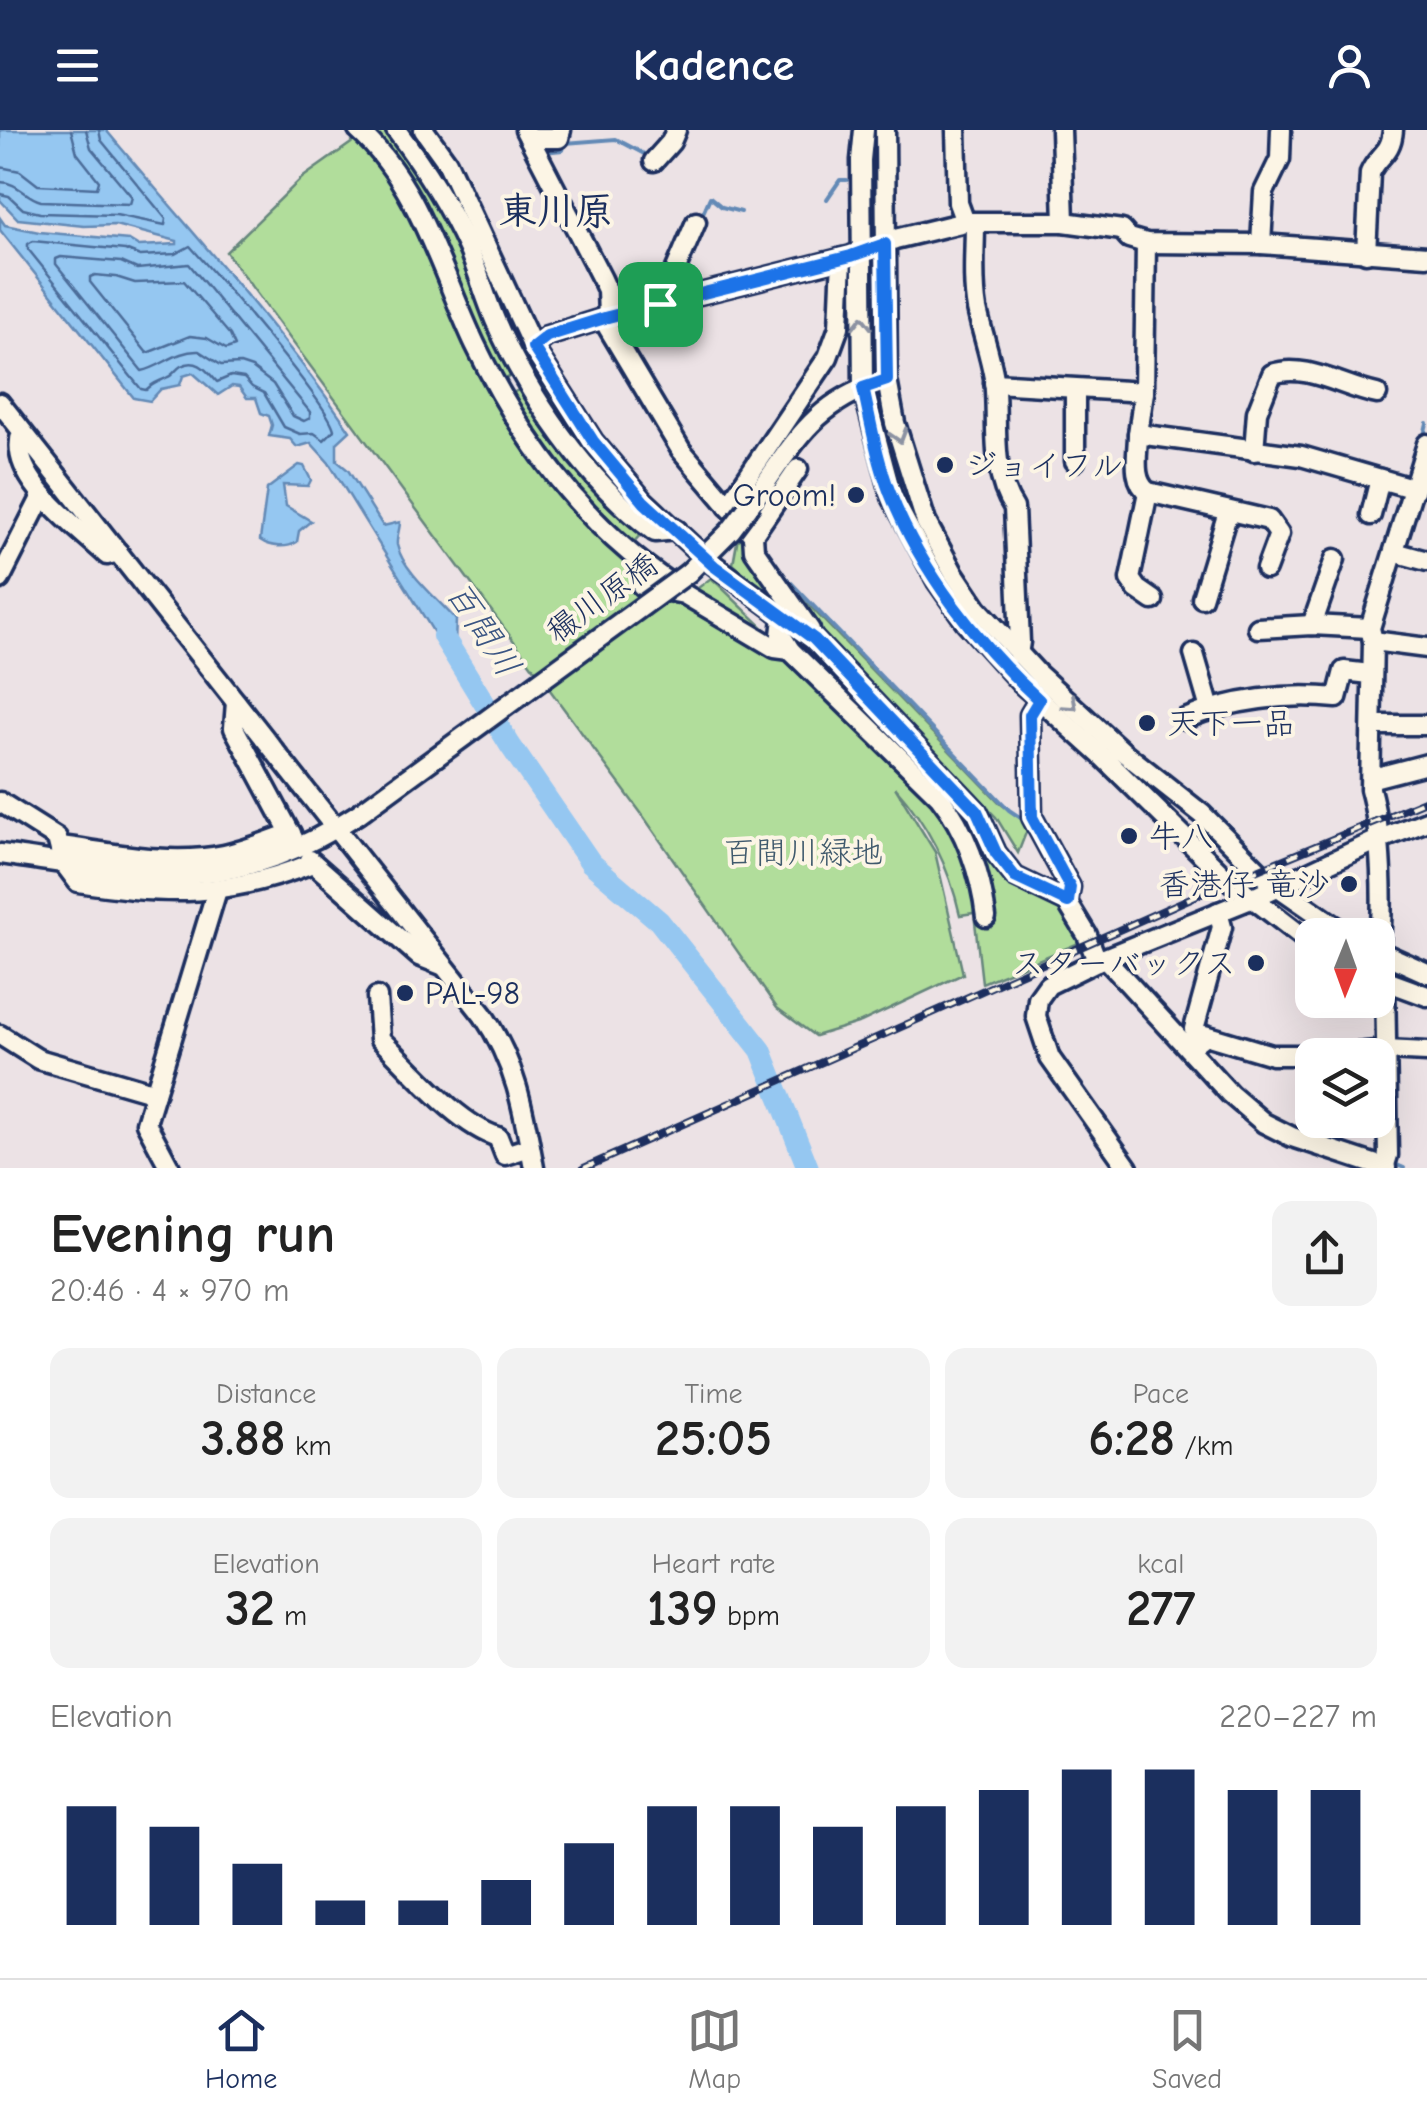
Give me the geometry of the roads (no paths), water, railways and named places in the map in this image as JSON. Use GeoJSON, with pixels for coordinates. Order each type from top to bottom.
{"type":"FeatureCollection","features":[{"type":"Feature","properties":{"kind":"street"},"geometry":{"type":"LineString","coordinates":[[358,130],[399,178],[500,392],[550,468],[629,553],[684,594],[775,648],[790,650]]}},
{"type":"Feature","properties":{"kind":"street"},"geometry":{"type":"LineString","coordinates":[[396,130],[427,172],[460,233],[522,374],[550,416],[628,512],[655,532],[676,530]]}},
{"type":"Feature","properties":{"kind":"street"},"geometry":{"type":"LineString","coordinates":[[424,130],[447,162],[533,347],[593,441],[644,502],[705,558],[814,639]]}},
{"type":"Feature","properties":{"kind":"street"},"geometry":{"type":"LineString","coordinates":[[527,134],[560,138],[560,130]]}},
{"type":"Feature","properties":{"kind":"street"},"geometry":{"type":"LineString","coordinates":[[654,162],[676,130]]}},
{"type":"Feature","properties":{"kind":"street"},"geometry":{"type":"LineString","coordinates":[[864,130],[863,388],[887,483],[907,529],[965,621],[1039,700],[1251,900],[1295,932]]}},
{"type":"Feature","properties":{"kind":"street"},"geometry":{"type":"LineString","coordinates":[[886,130],[887,380],[895,423],[926,522],[969,596],[1018,654],[1122,751],[1202,814],[1277,886],[1323,918]]}},
{"type":"Feature","properties":{"kind":"street"},"geometry":{"type":"LineString","coordinates":[[956,130],[958,203],[970,222],[975,296],[994,383],[996,450],[1004,493],[1014,508],[1018,654]]}},
{"type":"Feature","properties":{"kind":"street"},"geometry":{"type":"LineString","coordinates":[[1061,130],[1064,222]]}},
{"type":"Feature","properties":{"kind":"street"},"geometry":{"type":"LineString","coordinates":[[1261,244],[1264,192],[1280,160],[1281,130]]}},
{"type":"Feature","properties":{"kind":"street"},"geometry":{"type":"LineString","coordinates":[[1366,253],[1370,173],[1374,164],[1388,153],[1392,130]]}},
{"type":"Feature","properties":{"kind":"street"},"geometry":{"type":"LineString","coordinates":[[527,134],[607,290],[602,319],[682,450],[754,535]]}},
{"type":"Feature","properties":{"kind":"street"},"geometry":{"type":"LineString","coordinates":[[660,304],[696,222]]}},
{"type":"Feature","properties":{"kind":"street"},"geometry":{"type":"LineString","coordinates":[[533,347],[547,336],[602,319],[970,222],[1064,222],[1122,230],[1129,238],[1146,243],[1261,244],[1427,256]]}},
{"type":"Feature","properties":{"kind":"street"},"geometry":{"type":"LineString","coordinates":[[1146,243],[1144,392],[1137,475],[1141,487],[1148,492],[1270,520],[1278,534],[1266,569]]}},
{"type":"Feature","properties":{"kind":"street"},"geometry":{"type":"LineString","coordinates":[[728,506],[828,358],[839,327],[842,258]]}},
{"type":"Feature","properties":{"kind":"street"},"geometry":{"type":"LineString","coordinates":[[1254,451],[1258,412],[1272,374],[1283,370],[1329,378],[1377,394]]}},
{"type":"Feature","properties":{"kind":"street","name":"穝川原橋"},"geometry":{"type":"LineString","coordinates":[[62,854],[136,872],[196,875],[272,860],[317,840],[688,573],[732,530],[815,416],[836,401],[887,380]]}},
{"type":"Feature","properties":{"kind":"street"},"geometry":{"type":"LineString","coordinates":[[994,383],[1144,392]]}},
{"type":"Feature","properties":{"kind":"street"},"geometry":{"type":"LineString","coordinates":[[1074,390],[1075,461]]}},
{"type":"Feature","properties":{"kind":"street"},"geometry":{"type":"LineString","coordinates":[[0,404],[483,1015],[508,1056],[523,1102],[534,1168]]}},
{"type":"Feature","properties":{"kind":"street"},"geometry":{"type":"LineString","coordinates":[[22,432],[22,456],[42,496],[108,555],[118,552]]}},
{"type":"Feature","properties":{"kind":"street"},"geometry":{"type":"LineString","coordinates":[[1138,434],[1301,456],[1420,489]]}},
{"type":"Feature","properties":{"kind":"street"},"geometry":{"type":"LineString","coordinates":[[1378,918],[1378,840],[1370,789],[1371,635],[1394,552],[1420,489],[1427,444]]}},
{"type":"Feature","properties":{"kind":"street"},"geometry":{"type":"LineString","coordinates":[[798,469],[754,535],[754,550],[814,639],[977,811],[996,853],[1015,877],[1069,894]]}},
{"type":"Feature","properties":{"kind":"street"},"geometry":{"type":"LineString","coordinates":[[1371,515],[1380,479]]}},
{"type":"Feature","properties":{"kind":"street"},"geometry":{"type":"LineString","coordinates":[[1148,492],[1130,579],[1154,600]]}},
{"type":"Feature","properties":{"kind":"street"},"geometry":{"type":"LineString","coordinates":[[0,579],[42,496]]}},
{"type":"Feature","properties":{"kind":"street"},"geometry":{"type":"LineString","coordinates":[[1202,598],[1228,512]]}},
{"type":"Feature","properties":{"kind":"street"},"geometry":{"type":"LineString","coordinates":[[1394,552],[1427,561]]}},
{"type":"Feature","properties":{"kind":"street"},"geometry":{"type":"LineString","coordinates":[[1312,626],[1335,559]]}},
{"type":"Feature","properties":{"kind":"street"},"geometry":{"type":"LineString","coordinates":[[642,586],[684,594]]}},
{"type":"Feature","properties":{"kind":"street"},"geometry":{"type":"LineString","coordinates":[[783,618],[781,635],[790,650],[955,815],[984,897],[986,918]]}},
{"type":"Feature","properties":{"kind":"street"},"geometry":{"type":"LineString","coordinates":[[1258,628],[1312,626],[1427,648]]}},
{"type":"Feature","properties":{"kind":"street"},"geometry":{"type":"LineString","coordinates":[[1194,654],[1210,709]]}},
{"type":"Feature","properties":{"kind":"street"},"geometry":{"type":"LineString","coordinates":[[1186,719],[1237,703],[1314,696],[1337,698],[1344,671],[1370,674]]}},
{"type":"Feature","properties":{"kind":"street"},"geometry":{"type":"LineString","coordinates":[[1039,700],[1030,715],[1032,817],[1101,960],[1192,1044],[1230,1094],[1264,1123],[1292,1137],[1385,1165],[1385,1138]]}},
{"type":"Feature","properties":{"kind":"street"},"geometry":{"type":"LineString","coordinates":[[0,854],[198,858],[292,836],[234,728],[236,702]]}},
{"type":"Feature","properties":{"kind":"street"},"geometry":{"type":"LineString","coordinates":[[1373,725],[1427,725]]}},
{"type":"Feature","properties":{"kind":"street"},"geometry":{"type":"LineString","coordinates":[[1372,778],[1427,764]]}},
{"type":"Feature","properties":{"kind":"street"},"geometry":{"type":"LineString","coordinates":[[0,802],[57,838],[78,882],[153,892],[218,890],[252,884],[312,862],[420,956],[446,966]]}},
{"type":"Feature","properties":{"kind":"street"},"geometry":{"type":"LineString","coordinates":[[1128,1168],[1050,1058],[1036,1016],[1038,999],[1048,985],[1427,821]]}},
{"type":"Feature","properties":{"kind":"street"},"geometry":{"type":"LineString","coordinates":[[170,1168],[146,1123],[218,890]]}},
{"type":"Feature","properties":{"kind":"street"},"geometry":{"type":"LineString","coordinates":[[1192,1044],[1222,927],[1218,912]]}},
{"type":"Feature","properties":{"kind":"street"},"geometry":{"type":"LineString","coordinates":[[1395,959],[1427,973]]}},
{"type":"Feature","properties":{"kind":"street"},"geometry":{"type":"LineString","coordinates":[[1395,985],[1427,996]]}},
{"type":"Feature","properties":{"kind":"street"},"geometry":{"type":"LineString","coordinates":[[377,997],[380,1039],[458,1113],[486,1134],[498,1137],[505,1155],[530,1147]]}},
{"type":"Feature","properties":{"kind":"street"},"geometry":{"type":"LineString","coordinates":[[0,1036],[38,1059],[155,1093]]}},
{"type":"Feature","properties":{"kind":"street"},"geometry":{"type":"LineString","coordinates":[[1192,1044],[1205,1036],[1272,1055],[1295,1055]]}},
{"type":"Feature","properties":{"kind":"street"},"geometry":{"type":"LineString","coordinates":[[1395,1051],[1427,1052]]}},
{"type":"Feature","properties":{"kind":"water"},"geometry":{"type":"Polygon","coordinates":[[[0,130],[106,130],[263,315],[350,431],[337,443],[337,461],[348,470],[383,526],[400,522],[397,542],[401,555],[456,620],[455,643],[464,660],[452,662],[329,463],[311,443],[297,447],[290,439],[269,436],[269,416],[261,413],[256,398],[247,398],[239,387],[232,386],[218,395],[193,373],[183,376],[180,385],[161,389],[150,401],[134,398],[0,230],[0,218],[5,225],[39,232],[129,240],[139,246],[177,241],[115,225],[18,219],[0,200],[0,130]]]}},
{"type":"Feature","properties":{"kind":"water"},"geometry":{"type":"Polygon","coordinates":[[[299,465],[304,466],[311,480],[308,486],[283,485],[286,506],[311,521],[299,531],[297,542],[283,546],[268,544],[260,540],[267,489],[299,465]]]}},
{"type":"Feature","properties":{"kind":"waterway"},"geometry":{"type":"LineString","coordinates":[[543,152],[563,150],[565,143],[616,139],[648,156]]}},
{"type":"Feature","properties":{"kind":"waterway"},"geometry":{"type":"LineString","coordinates":[[827,199],[840,180],[847,180]]}},
{"type":"Feature","properties":{"kind":"waterway"},"geometry":{"type":"LineString","coordinates":[[700,220],[710,197],[722,207],[741,212]]}},
{"type":"Feature","properties":{"kind":"waterway"},"geometry":{"type":"LineString","coordinates":[[1423,440],[1427,423]]}},
{"type":"Feature","properties":{"kind":"waterway"},"geometry":{"type":"LineString","coordinates":[[774,565],[1009,810],[1027,822]]}},
{"type":"Feature","properties":{"kind":"waterway","name":"百間川"},"geometry":{"type":"LineString","coordinates":[[443,636],[510,745],[591,863],[659,921],[761,1050],[808,1168]]}},
{"type":"Feature","properties":{"kind":"waterway"},"geometry":{"type":"LineString","coordinates":[[1074,894],[1088,921]]}},
{"type":"Feature","properties":{"kind":"waterway"},"geometry":{"type":"LineString","coordinates":[[1390,1162],[1404,1168]]}},
{"type":"Feature","properties":{"kind":"railway"},"geometry":{"type":"LineString","coordinates":[[584,1168],[1202,893],[1427,800]]}},
{"type":"Feature","properties":{"kind":"place","name":"ジョイフル"},"geometry":{"type":"Point","coordinates":[945,465]}},
{"type":"Feature","properties":{"kind":"place","name":"Groom!"},"geometry":{"type":"Point","coordinates":[856,495]}},
{"type":"Feature","properties":{"kind":"place","name":"天下一品"},"geometry":{"type":"Point","coordinates":[1147,723]}},
{"type":"Feature","properties":{"kind":"place","name":"牛八"},"geometry":{"type":"Point","coordinates":[1129,836]}},
{"type":"Feature","properties":{"kind":"place","name":"香港仔 竜沙"},"geometry":{"type":"Point","coordinates":[1349,884]}},
{"type":"Feature","properties":{"kind":"place","name":"スターバックス"},"geometry":{"type":"Point","coordinates":[1256,963]}},
{"type":"Feature","properties":{"kind":"place","name":"PAL-98"},"geometry":{"type":"Point","coordinates":[405,993]}},
{"type":"Feature","properties":{"kind":"district","name":"東川原"},"geometry":{"type":"Point","coordinates":[556,212]}},
{"type":"Feature","properties":{"kind":"park label","name":"百間川緑地"},"geometry":{"type":"Point","coordinates":[803,852]}}]}
